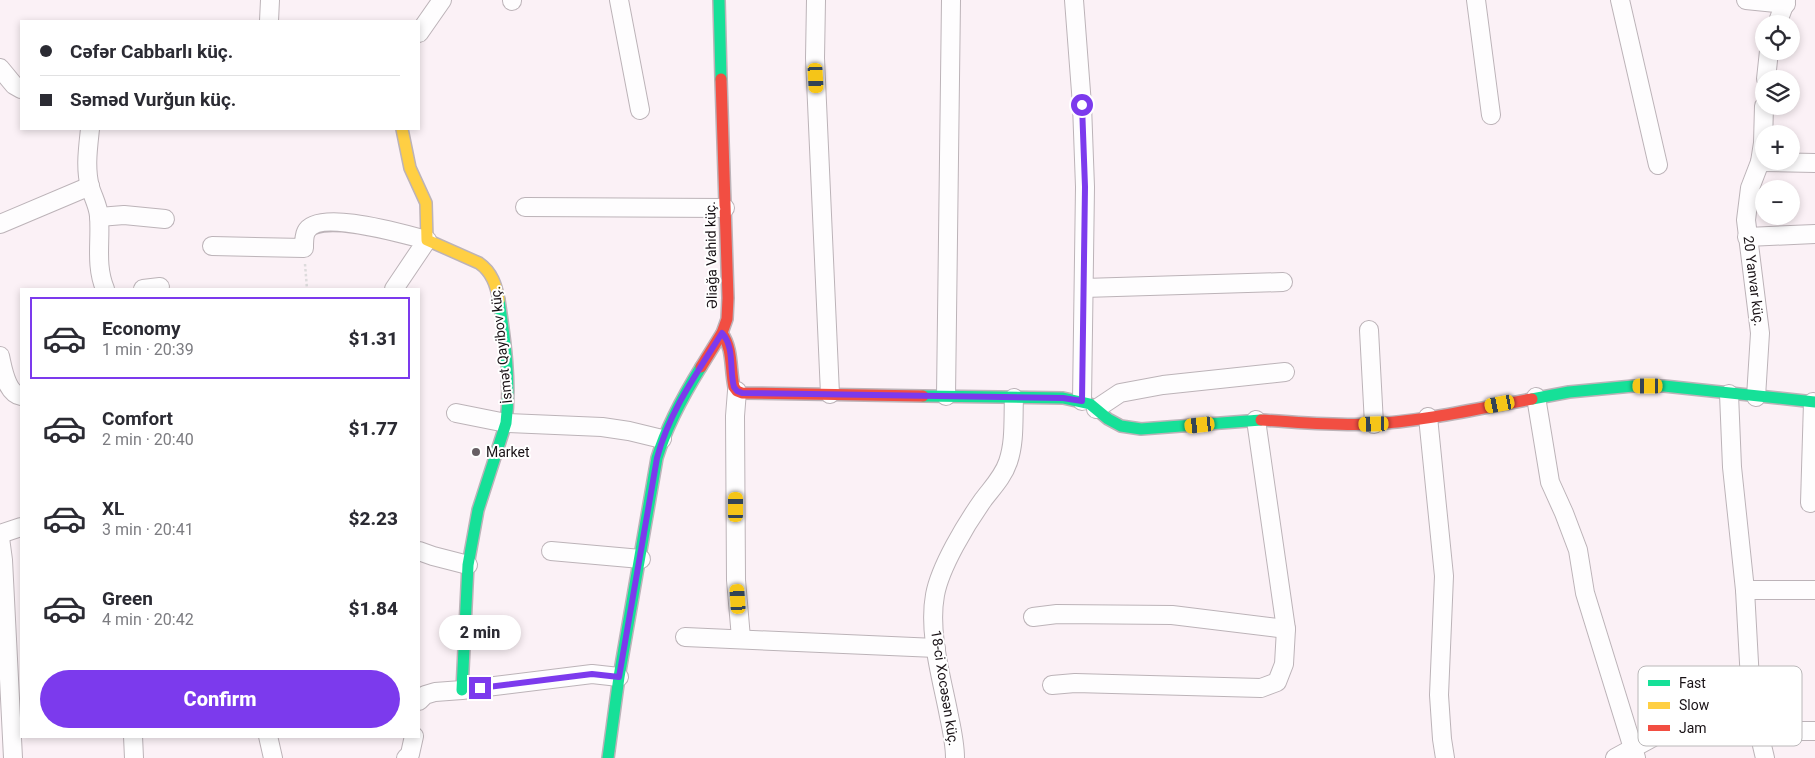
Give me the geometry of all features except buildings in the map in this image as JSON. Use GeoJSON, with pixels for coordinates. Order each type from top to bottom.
{"type":"FeatureCollection","features":[{"type":"Feature","properties":{"kind":"street"},"geometry":{"type":"LineString","coordinates":[[269,20],[270,0]]}},
{"type":"Feature","properties":{"kind":"street"},"geometry":{"type":"LineString","coordinates":[[420,32],[442,0]]}},
{"type":"Feature","properties":{"kind":"street"},"geometry":{"type":"LineString","coordinates":[[619,0],[640,110]]}},
{"type":"Feature","properties":{"kind":"street","name":"Əliağa Vahid küç."},"geometry":{"type":"LineString","coordinates":[[608,758],[619,677],[657,458],[662,439],[676,408],[722,333],[727,319],[720,0]]}},
{"type":"Feature","properties":{"kind":"street"},"geometry":{"type":"LineString","coordinates":[[816,0],[815,58],[830,394]]}},
{"type":"Feature","properties":{"kind":"street"},"geometry":{"type":"LineString","coordinates":[[946,396],[951,0]]}},
{"type":"Feature","properties":{"kind":"street"},"geometry":{"type":"LineString","coordinates":[[1074,0],[1082,105],[1084,288],[1089,405]]}},
{"type":"Feature","properties":{"kind":"street"},"geometry":{"type":"LineString","coordinates":[[1476,0],[1491,116]]}},
{"type":"Feature","properties":{"kind":"street"},"geometry":{"type":"LineString","coordinates":[[1620,0],[1658,165]]}},
{"type":"Feature","properties":{"kind":"street"},"geometry":{"type":"LineString","coordinates":[[1746,0],[1786,2],[1781,15]]}},
{"type":"Feature","properties":{"kind":"street"},"geometry":{"type":"LineString","coordinates":[[2,74],[20,88]]}},
{"type":"Feature","properties":{"kind":"street"},"geometry":{"type":"LineString","coordinates":[[90,130],[87,168],[90,186],[98,206],[99,264],[105,288]]}},
{"type":"Feature","properties":{"kind":"street"},"geometry":{"type":"LineString","coordinates":[[395,288],[427,240],[426,203],[410,168],[402,130]]}},
{"type":"Feature","properties":{"kind":"street"},"geometry":{"type":"LineString","coordinates":[[1800,163],[1815,163]]}},
{"type":"Feature","properties":{"kind":"street","name":"20 Yanvar küç."},"geometry":{"type":"LineString","coordinates":[[1756,397],[1760,333],[1747,237],[1747,206],[1750,188],[1757,170]]}},
{"type":"Feature","properties":{"kind":"street"},"geometry":{"type":"LineString","coordinates":[[0,224],[90,186]]}},
{"type":"Feature","properties":{"kind":"street"},"geometry":{"type":"LineString","coordinates":[[524,207],[725,208]]}},
{"type":"Feature","properties":{"kind":"street"},"geometry":{"type":"LineString","coordinates":[[99,217],[124,215],[165,219]]}},
{"type":"Feature","properties":{"kind":"street"},"geometry":{"type":"LineString","coordinates":[[212,246],[304,248],[306,232],[313,225],[339,222],[356,223],[427,240]]}},
{"type":"Feature","properties":{"kind":"street"},"geometry":{"type":"LineString","coordinates":[[1747,237],[1815,234]]}},
{"type":"Feature","properties":{"kind":"street","name":"İsmət Qayibov küç."},"geometry":{"type":"LineString","coordinates":[[427,240],[479,263],[492,276],[498,293],[508,387],[506,423],[478,510],[468,566],[462,690]]}},
{"type":"Feature","properties":{"kind":"street"},"geometry":{"type":"LineString","coordinates":[[1084,288],[1283,282]]}},
{"type":"Feature","properties":{"kind":"street"},"geometry":{"type":"LineString","coordinates":[[1369,330],[1374,424]]}},
{"type":"Feature","properties":{"kind":"street"},"geometry":{"type":"LineString","coordinates":[[722,333],[727,339],[730,348],[732,381],[737,391],[735,416],[736,580],[741,638]]}},
{"type":"Feature","properties":{"kind":"street"},"geometry":{"type":"LineString","coordinates":[[0,356],[11,390],[17,396],[20,396]]}},
{"type":"Feature","properties":{"kind":"street"},"geometry":{"type":"LineString","coordinates":[[1089,405],[1120,393],[1163,385],[1285,372]]}},
{"type":"Feature","properties":{"kind":"street"},"geometry":{"type":"LineString","coordinates":[[737,391],[748,393],[1063,398],[1089,405],[1121,426],[1141,429],[1256,420],[1345,425],[1374,424],[1428,417],[1536,397],[1633,386],[1664,386],[1814,402],[1810,503]]}},
{"type":"Feature","properties":{"kind":"street"},"geometry":{"type":"LineString","coordinates":[[1729,394],[1732,466],[1745,590],[1749,666]]}},
{"type":"Feature","properties":{"kind":"street"},"geometry":{"type":"LineString","coordinates":[[1536,397],[1550,482],[1578,550],[1585,593],[1634,754],[1615,758]]}},
{"type":"Feature","properties":{"kind":"street","name":"18-ci Xocəsən küç."},"geometry":{"type":"LineString","coordinates":[[955,758],[953,736],[936,648],[935,595],[960,535],[1002,476],[1008,462],[1013,443],[1014,398]]}},
{"type":"Feature","properties":{"kind":"street"},"geometry":{"type":"LineString","coordinates":[[456,413],[506,423],[602,427],[662,439]]}},
{"type":"Feature","properties":{"kind":"street"},"geometry":{"type":"LineString","coordinates":[[1428,417],[1444,576],[1439,695],[1445,758]]}},
{"type":"Feature","properties":{"kind":"street"},"geometry":{"type":"LineString","coordinates":[[1052,685],[1075,683],[1261,688],[1278,682],[1284,664],[1286,629],[1256,420]]}},
{"type":"Feature","properties":{"kind":"street"},"geometry":{"type":"LineString","coordinates":[[0,534],[20,527]]}},
{"type":"Feature","properties":{"kind":"street"},"geometry":{"type":"LineString","coordinates":[[0,538],[3,560],[13,758]]}},
{"type":"Feature","properties":{"kind":"street"},"geometry":{"type":"LineString","coordinates":[[420,551],[468,566]]}},
{"type":"Feature","properties":{"kind":"street"},"geometry":{"type":"LineString","coordinates":[[551,551],[640,558]]}},
{"type":"Feature","properties":{"kind":"street"},"geometry":{"type":"LineString","coordinates":[[1745,590],[1815,590]]}},
{"type":"Feature","properties":{"kind":"street"},"geometry":{"type":"LineString","coordinates":[[1034,616],[1057,614],[1172,616],[1286,629]]}},
{"type":"Feature","properties":{"kind":"street"},"geometry":{"type":"LineString","coordinates":[[685,637],[936,648]]}},
{"type":"Feature","properties":{"kind":"street"},"geometry":{"type":"LineString","coordinates":[[420,700],[425,695],[435,692],[592,674],[619,677]]}},
{"type":"Feature","properties":{"kind":"street"},"geometry":{"type":"LineString","coordinates":[[1802,731],[1815,731]]}},
{"type":"Feature","properties":{"kind":"street"},"geometry":{"type":"LineString","coordinates":[[133,738],[134,758]]}},
{"type":"Feature","properties":{"kind":"street"},"geometry":{"type":"LineString","coordinates":[[268,738],[273,758]]}},
{"type":"Feature","properties":{"kind":"street"},"geometry":{"type":"LineString","coordinates":[[406,758],[410,754],[414,738]]}},
{"type":"Feature","properties":{"kind":"path"},"geometry":{"type":"LineString","coordinates":[[304,248],[307,288]]}},
{"type":"Feature","properties":{"kind":"traffic: fast"},"geometry":{"type":"LineString","coordinates":[[719,0],[721,79]]}},
{"type":"Feature","properties":{"kind":"traffic: fast"},"geometry":{"type":"LineString","coordinates":[[462,690],[468,565],[478,510],[506,423],[508,377],[499,300]]}},
{"type":"Feature","properties":{"kind":"traffic: fast"},"geometry":{"type":"LineString","coordinates":[[608,758],[619,677],[657,458],[676,411],[701,367]]}},
{"type":"Feature","properties":{"kind":"traffic: fast"},"geometry":{"type":"LineString","coordinates":[[1532,399],[1569,392],[1633,386],[1664,386],[1815,402]]}},
{"type":"Feature","properties":{"kind":"traffic: fast"},"geometry":{"type":"LineString","coordinates":[[923,396],[1063,398],[1090,404],[1108,419],[1121,426],[1141,429],[1261,420]]}},
{"type":"Feature","properties":{"kind":"traffic: slow"},"geometry":{"type":"LineString","coordinates":[[402,130],[410,168],[426,203],[427,240],[479,263],[493,279],[499,300]]}},
{"type":"Feature","properties":{"kind":"traffic: jam"},"geometry":{"type":"LineString","coordinates":[[701,367],[722,333],[727,319],[728,298],[721,79]]}},
{"type":"Feature","properties":{"kind":"traffic: jam"},"geometry":{"type":"LineString","coordinates":[[722,333],[730,352],[734,387],[742,393],[923,396]]}},
{"type":"Feature","properties":{"kind":"traffic: jam"},"geometry":{"type":"LineString","coordinates":[[1261,420],[1372,424],[1432,417],[1532,399]]}},
{"type":"Feature","properties":{"kind":"place","name":"Market"},"geometry":{"type":"Point","coordinates":[476,452]}},
{"type":"Feature","properties":{"kind":"route"},"geometry":{"type":"LineString","coordinates":[[480,688],[592,674],[619,677],[657,458],[662,439],[676,408],[722,333],[727,339],[730,348],[734,387],[742,393],[1063,398],[1082,401],[1085,187],[1082,105]]}}]}
